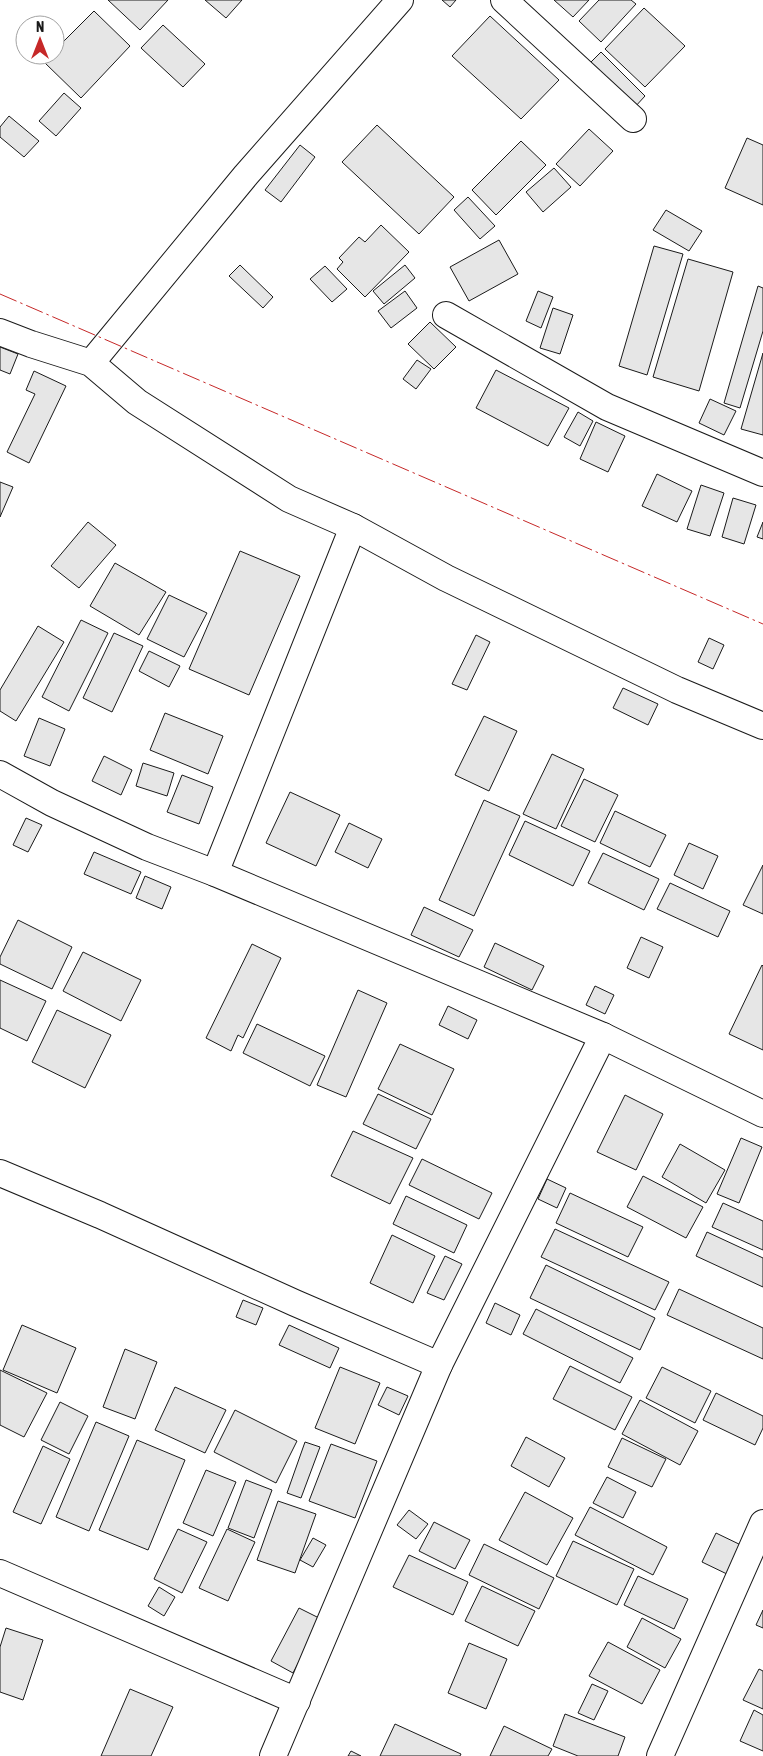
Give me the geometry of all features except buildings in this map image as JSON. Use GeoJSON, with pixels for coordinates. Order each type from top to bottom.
{"type":"FeatureCollection","features":[{"type":"Feature","properties":{"kind":"street"},"geometry":{"type":"LineString","coordinates":[[91,363],[246,175],[400,0]]}},
{"type":"Feature","properties":{"kind":"street"},"geometry":{"type":"LineString","coordinates":[[504,0],[633,119]]}},
{"type":"Feature","properties":{"kind":"street"},"geometry":{"type":"LineString","coordinates":[[446,315],[607,407],[763,473]]}},
{"type":"Feature","properties":{"kind":"street"},"geometry":{"type":"LineString","coordinates":[[0,332],[91,363],[137,402],[289,499],[353,527],[446,578],[668,686],[763,726]]}},
{"type":"Feature","properties":{"kind":"street"},"geometry":{"type":"LineString","coordinates":[[215,873],[353,527]]}},
{"type":"Feature","properties":{"kind":"street"},"geometry":{"type":"LineString","coordinates":[[0,774],[52,803],[147,848],[215,873],[603,1036],[763,1114]]}},
{"type":"Feature","properties":{"kind":"street"},"geometry":{"type":"LineString","coordinates":[[273,1756],[439,1365],[603,1036]]}},
{"type":"Feature","properties":{"kind":"street"},"geometry":{"type":"LineString","coordinates":[[0,1173],[100,1215],[295,1303],[439,1365]]}},
{"type":"Feature","properties":{"kind":"street"},"geometry":{"type":"LineString","coordinates":[[660,1756],[763,1523]]}},
{"type":"Feature","properties":{"kind":"street"},"geometry":{"type":"LineString","coordinates":[[0,1573],[297,1701]]}},
{"type":"Feature","properties":{"kind":"power"},"geometry":{"type":"LineString","coordinates":[[0,294],[763,624]]}}]}
